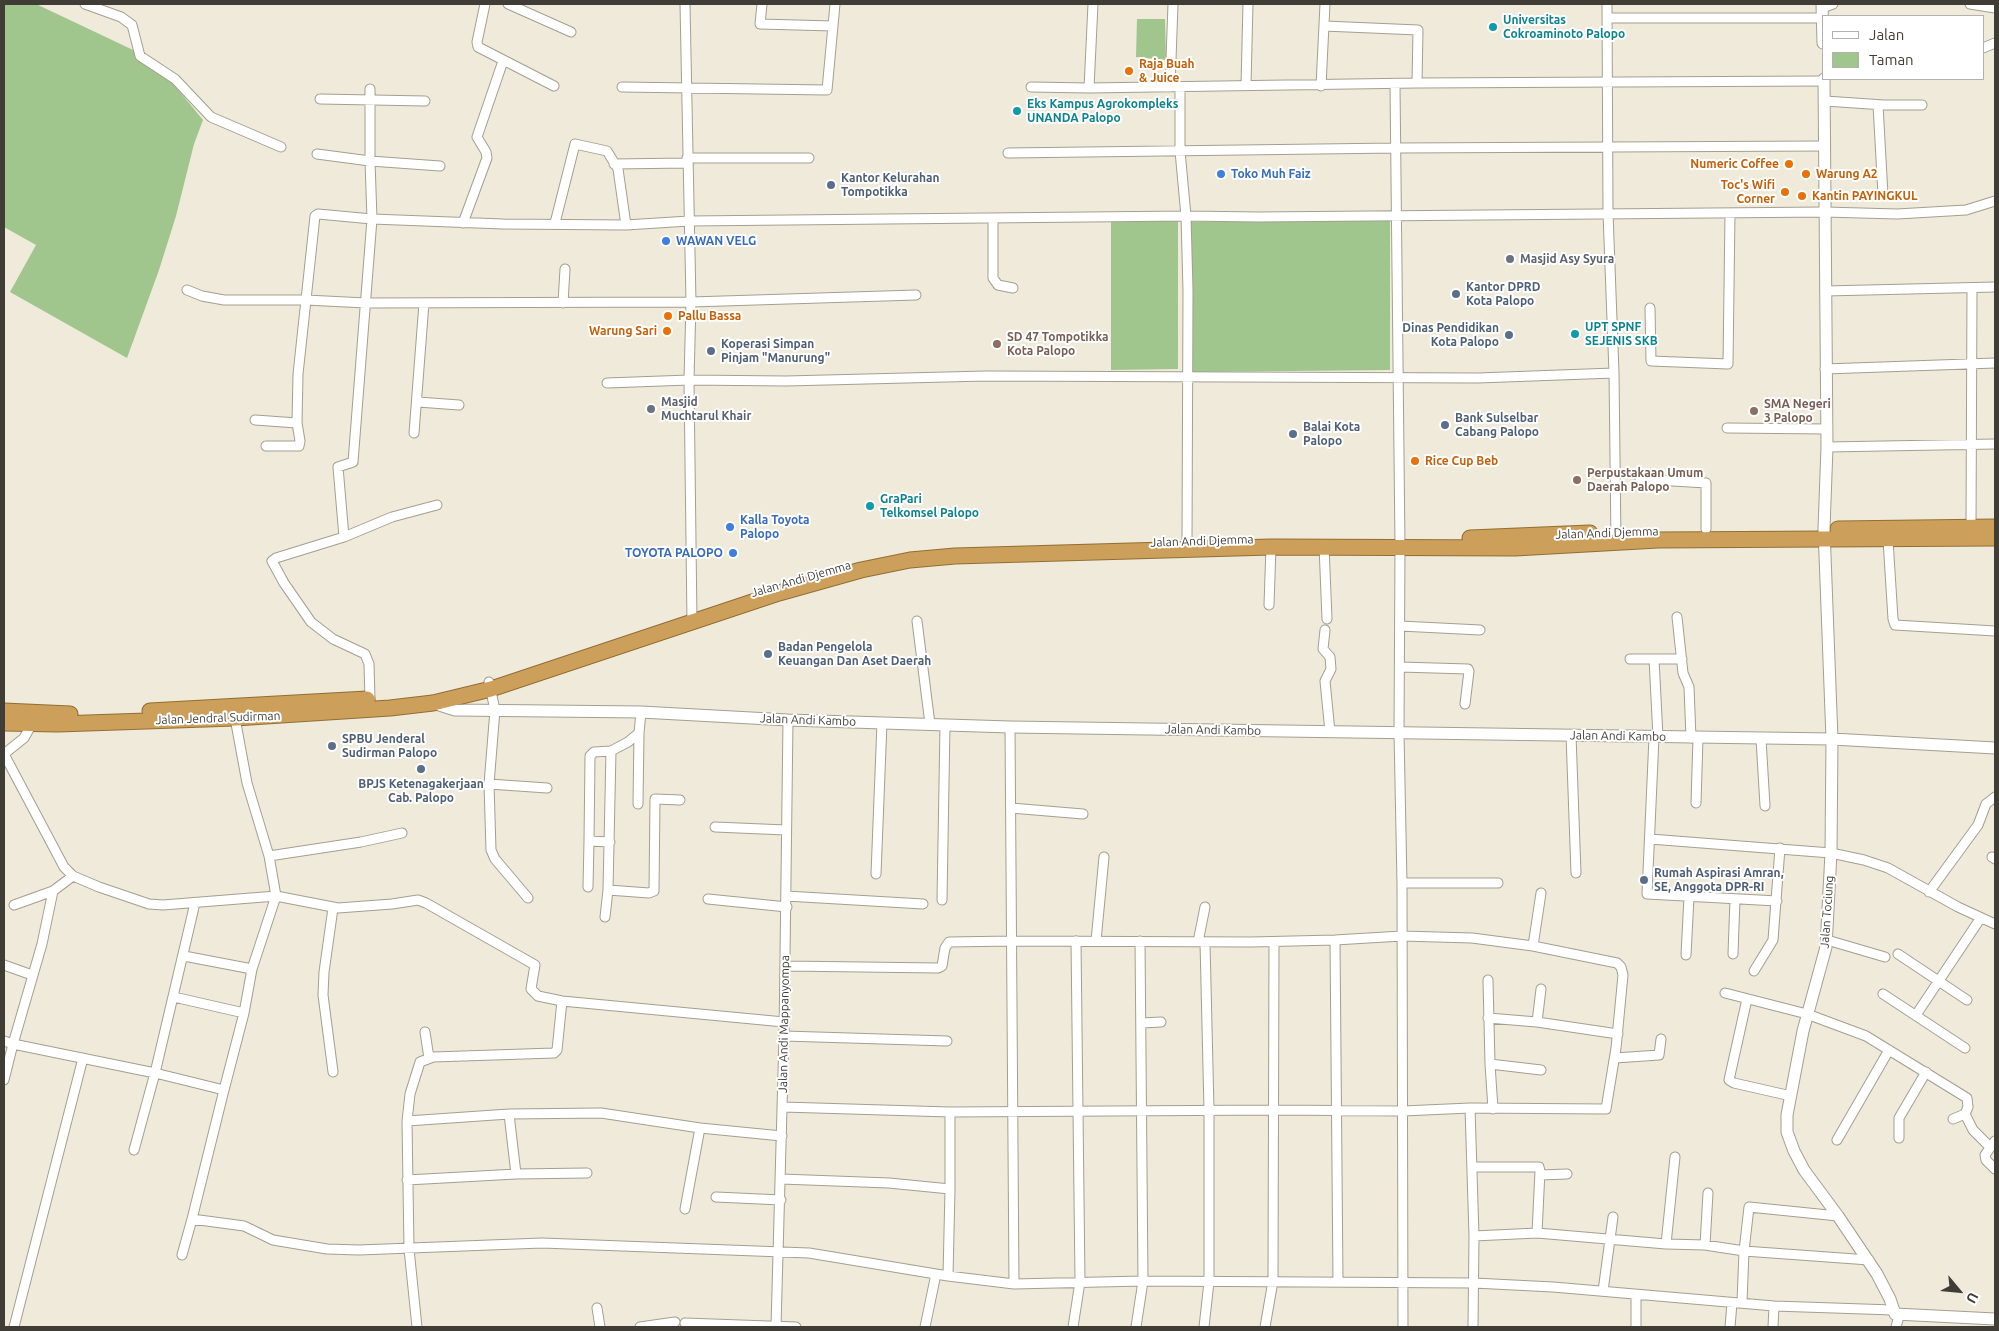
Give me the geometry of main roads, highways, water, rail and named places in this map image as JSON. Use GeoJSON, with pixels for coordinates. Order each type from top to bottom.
{"type":"FeatureCollection","features":[{"type":"Feature","properties":{"kind":"highway","name":"Jalan Andi Djemma"},"geometry":{"type":"LineString","coordinates":[[1615,537],[1995,528]]}},
{"type":"Feature","properties":{"kind":"highway","name":"Jalan Andi Djemma"},"geometry":{"type":"LineString","coordinates":[[431,699],[490,685],[692,618],[861,570],[910,560],[955,556],[1188,545],[1400,542],[1515,548],[1615,537],[1706,530],[1824,533],[1888,540],[1995,538]]}},
{"type":"Feature","properties":{"kind":"highway","name":"Jalan Andi Djemma"},"geometry":{"type":"LineString","coordinates":[[1188,545],[1271,547],[1400,542]]}},
{"type":"Feature","properties":{"kind":"highway","name":"Jalan Jendral Sudirman"},"geometry":{"type":"LineString","coordinates":[[58,719],[370,699],[417,697],[431,699]]}},
{"type":"Feature","properties":{"kind":"highway","name":"Jalan Jendral Sudirman"},"geometry":{"type":"LineString","coordinates":[[4,711],[35,718],[58,719],[235,718],[390,708],[431,699]]}},
{"type":"Feature","properties":{"kind":"highway","name":"Jalan Jendral Sudirman"},"geometry":{"type":"LineString","coordinates":[[4,723],[35,718]]}},
{"type":"Feature","properties":{"kind":"place","name":"Universitas Cokroaminoto Palopo"},"geometry":{"type":"Point","coordinates":[1493,27]}},
{"type":"Feature","properties":{"kind":"place","name":"Raja Buah & Juice"},"geometry":{"type":"Point","coordinates":[1129,71]}},
{"type":"Feature","properties":{"kind":"place","name":"Eks Kampus Agrokompleks UNANDA Palopo"},"geometry":{"type":"Point","coordinates":[1017,111]}},
{"type":"Feature","properties":{"kind":"place","name":"Numeric Coffee"},"geometry":{"type":"Point","coordinates":[1789,164]}},
{"type":"Feature","properties":{"kind":"place","name":"Toko Muh Faiz"},"geometry":{"type":"Point","coordinates":[1221,174]}},
{"type":"Feature","properties":{"kind":"place","name":"Warung A2"},"geometry":{"type":"Point","coordinates":[1806,174]}},
{"type":"Feature","properties":{"kind":"place","name":"Kantor Kelurahan Tompotikka"},"geometry":{"type":"Point","coordinates":[831,185]}},
{"type":"Feature","properties":{"kind":"place","name":"Toc's Wifi Corner"},"geometry":{"type":"Point","coordinates":[1785,192]}},
{"type":"Feature","properties":{"kind":"place","name":"Kantin PAYINGKUL"},"geometry":{"type":"Point","coordinates":[1802,196]}},
{"type":"Feature","properties":{"kind":"place","name":"WAWAN VELG"},"geometry":{"type":"Point","coordinates":[666,241]}},
{"type":"Feature","properties":{"kind":"place","name":"Masjid Asy Syura"},"geometry":{"type":"Point","coordinates":[1510,259]}},
{"type":"Feature","properties":{"kind":"place","name":"Kantor DPRD Kota Palopo"},"geometry":{"type":"Point","coordinates":[1456,294]}},
{"type":"Feature","properties":{"kind":"place","name":"Pallu Bassa"},"geometry":{"type":"Point","coordinates":[668,316]}},
{"type":"Feature","properties":{"kind":"place","name":"Warung Sari"},"geometry":{"type":"Point","coordinates":[667,331]}},
{"type":"Feature","properties":{"kind":"place","name":"UPT SPNF SEJENIS SKB"},"geometry":{"type":"Point","coordinates":[1575,334]}},
{"type":"Feature","properties":{"kind":"place","name":"Dinas Pendidikan Kota Palopo"},"geometry":{"type":"Point","coordinates":[1509,335]}},
{"type":"Feature","properties":{"kind":"place","name":"SD 47 Tompotikka Kota Palopo"},"geometry":{"type":"Point","coordinates":[997,344]}},
{"type":"Feature","properties":{"kind":"place","name":"Koperasi Simpan Pinjam \"Manurung\""},"geometry":{"type":"Point","coordinates":[711,351]}},
{"type":"Feature","properties":{"kind":"place","name":"Masjid Muchtarul Khair"},"geometry":{"type":"Point","coordinates":[651,409]}},
{"type":"Feature","properties":{"kind":"place","name":"SMA Negeri 3 Palopo"},"geometry":{"type":"Point","coordinates":[1754,411]}},
{"type":"Feature","properties":{"kind":"place","name":"Bank Sulselbar Cabang Palopo"},"geometry":{"type":"Point","coordinates":[1445,425]}},
{"type":"Feature","properties":{"kind":"place","name":"Balai Kota Palopo"},"geometry":{"type":"Point","coordinates":[1293,434]}},
{"type":"Feature","properties":{"kind":"place","name":"Rice Cup Beb"},"geometry":{"type":"Point","coordinates":[1415,461]}},
{"type":"Feature","properties":{"kind":"place","name":"Perpustakaan Umum Daerah Palopo"},"geometry":{"type":"Point","coordinates":[1577,480]}},
{"type":"Feature","properties":{"kind":"place","name":"GraPari Telkomsel Palopo"},"geometry":{"type":"Point","coordinates":[870,506]}},
{"type":"Feature","properties":{"kind":"place","name":"Kalla Toyota Palopo"},"geometry":{"type":"Point","coordinates":[730,527]}},
{"type":"Feature","properties":{"kind":"place","name":"TOYOTA PALOPO"},"geometry":{"type":"Point","coordinates":[733,553]}},
{"type":"Feature","properties":{"kind":"place","name":"Badan Pengelola Keuangan Dan Aset Daerah"},"geometry":{"type":"Point","coordinates":[768,654]}},
{"type":"Feature","properties":{"kind":"place","name":"SPBU Jenderal Sudirman Palopo"},"geometry":{"type":"Point","coordinates":[332,746]}},
{"type":"Feature","properties":{"kind":"place","name":"BPJS Ketenagakerjaan Cab. Palopo"},"geometry":{"type":"Point","coordinates":[421,769]}},
{"type":"Feature","properties":{"kind":"place","name":"Rumah Aspirasi Amran, SE, Anggota DPR-RI"},"geometry":{"type":"Point","coordinates":[1644,880]}}]}
